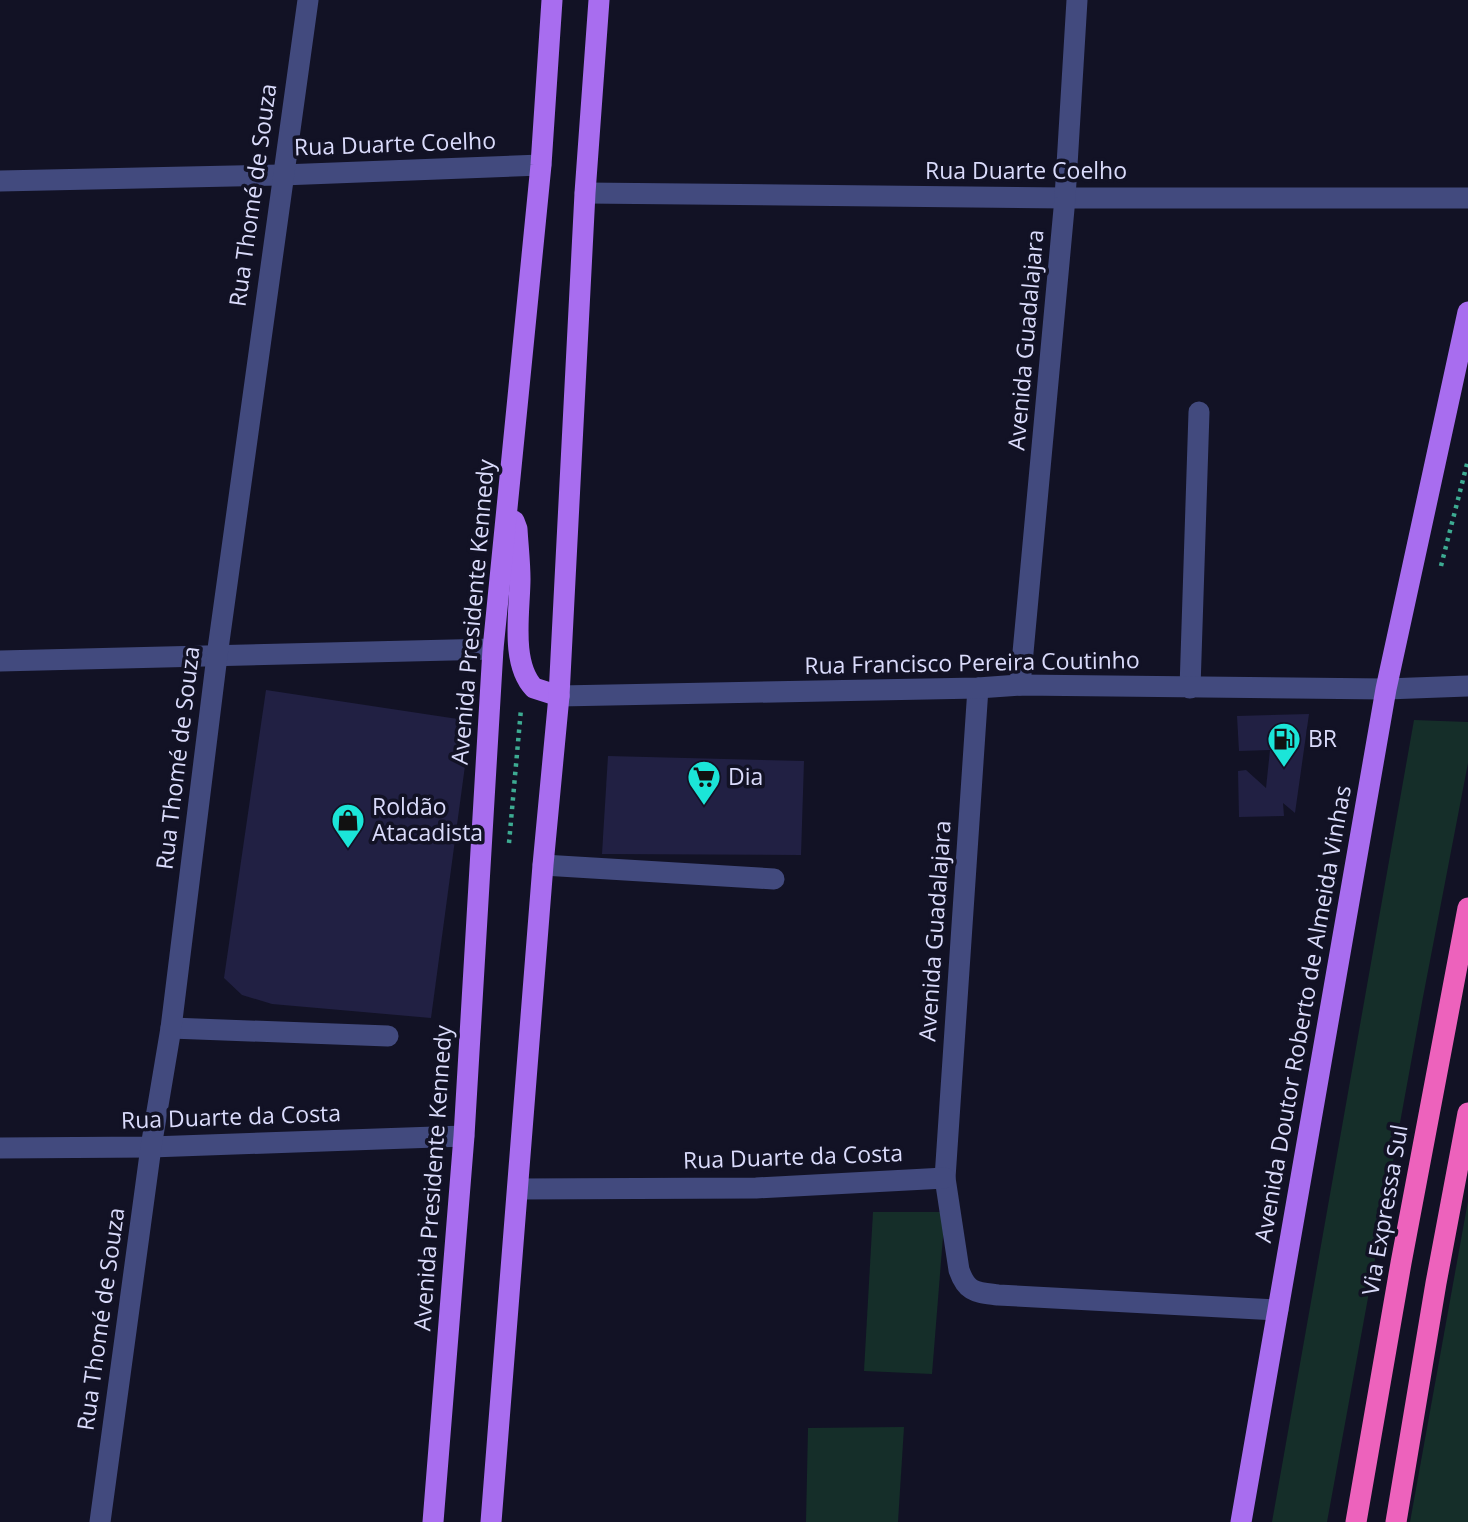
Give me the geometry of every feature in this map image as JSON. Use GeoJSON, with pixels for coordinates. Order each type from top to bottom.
{"type":"FeatureCollection","features":[{"type":"Feature","properties":{"kind":"highway","name":"Via Expressa Sul"},"geometry":{"type":"LineString","coordinates":[[1356,1522],[1468,908]]}},
{"type":"Feature","properties":{"kind":"highway"},"geometry":{"type":"LineString","coordinates":[[1396,1522],[1468,1113]]}},
{"type":"Feature","properties":{"kind":"main road","name":"Avenida Presidente Kennedy"},"geometry":{"type":"LineString","coordinates":[[433,1522],[464,1136],[492,649],[541,165],[552,0]]}},
{"type":"Feature","properties":{"kind":"main road"},"geometry":{"type":"LineString","coordinates":[[491,1522],[559,696],[584,193],[599,0]]}},
{"type":"Feature","properties":{"kind":"main road","name":"Avenida Doutor Roberto de Almeida Vinhas"},"geometry":{"type":"LineString","coordinates":[[1241,1522],[1386,689],[1468,312]]}},
{"type":"Feature","properties":{"kind":"main road"},"geometry":{"type":"LineString","coordinates":[[508,506],[517,529],[520,581],[517,617],[524,669],[534,688],[559,696]]}},
{"type":"Feature","properties":{"kind":"street","name":"Rua Thomé de Souza"},"geometry":{"type":"LineString","coordinates":[[100,1522],[151,1147],[171,1028],[217,656],[308,0]]}},
{"type":"Feature","properties":{"kind":"street","name":"Avenida Guadalajara"},"geometry":{"type":"LineString","coordinates":[[1020,685],[1065,198],[1077,0]]}},
{"type":"Feature","properties":{"kind":"street","name":"Rua Duarte Coelho"},"geometry":{"type":"LineString","coordinates":[[0,181],[282,175],[541,165]]}},
{"type":"Feature","properties":{"kind":"street","name":"Rua Duarte Coelho"},"geometry":{"type":"LineString","coordinates":[[584,193],[1065,198],[1468,198]]}},
{"type":"Feature","properties":{"kind":"street"},"geometry":{"type":"LineString","coordinates":[[1189,688],[1199,412]]}},
{"type":"Feature","properties":{"kind":"street"},"geometry":{"type":"LineString","coordinates":[[0,661],[492,649]]}},
{"type":"Feature","properties":{"kind":"street","name":"Rua Francisco Pereira Coutinho"},"geometry":{"type":"LineString","coordinates":[[559,696],[1020,685],[1386,689],[1468,686]]}},
{"type":"Feature","properties":{"kind":"street","name":"Avenida Guadalajara"},"geometry":{"type":"LineString","coordinates":[[978,688],[945,1178],[959,1270],[964,1285],[976,1292],[998,1295],[1278,1310]]}},
{"type":"Feature","properties":{"kind":"street"},"geometry":{"type":"LineString","coordinates":[[543,865],[774,878]]}},
{"type":"Feature","properties":{"kind":"street"},"geometry":{"type":"LineString","coordinates":[[171,1028],[388,1036]]}},
{"type":"Feature","properties":{"kind":"street","name":"Rua Duarte da Costa"},"geometry":{"type":"LineString","coordinates":[[0,1148],[151,1147],[464,1136]]}},
{"type":"Feature","properties":{"kind":"street","name":"Rua Duarte da Costa"},"geometry":{"type":"LineString","coordinates":[[518,1189],[756,1188],[945,1178]]}},
{"type":"Feature","properties":{"kind":"path"},"geometry":{"type":"LineString","coordinates":[[509,850],[524,669]]}},
{"type":"Feature","properties":{"kind":"green space"},"geometry":{"type":"Polygon","coordinates":[[[1414,720],[1468,722],[1468,763],[1327,1522],[1272,1522],[1414,720]]]}},
{"type":"Feature","properties":{"kind":"green space"},"geometry":{"type":"Polygon","coordinates":[[[1468,1201],[1468,1522],[1410,1522],[1468,1201]]]}},
{"type":"Feature","properties":{"kind":"green space"},"geometry":{"type":"Polygon","coordinates":[[[873,1212],[945,1212],[932,1374],[864,1371],[873,1212]]]}},
{"type":"Feature","properties":{"kind":"green space"},"geometry":{"type":"Polygon","coordinates":[[[904,1427],[898,1522],[806,1522],[808,1428],[904,1427]]]}},
{"type":"Feature","properties":{"kind":"building","name":"Roldão Atacadista"},"geometry":{"type":"Polygon","coordinates":[[[266,690],[471,721],[431,1018],[272,1004],[242,995],[224,978],[266,690]]]}},
{"type":"Feature","properties":{"kind":"building","name":"BR"},"geometry":{"type":"Polygon","coordinates":[[[1309,714],[1295,813],[1283,803],[1284,816],[1239,817],[1238,771],[1246,770],[1266,788],[1270,750],[1239,751],[1237,716],[1309,714]]]}},
{"type":"Feature","properties":{"kind":"building","name":"Dia"},"geometry":{"type":"Polygon","coordinates":[[[608,756],[804,761],[801,855],[602,854],[608,756]]]}},
{"type":"Feature","properties":{"kind":"place","name":"BR"},"geometry":{"type":"Point","coordinates":[1284,769]}},
{"type":"Feature","properties":{"kind":"place","name":"Dia"},"geometry":{"type":"Point","coordinates":[704,807]}},
{"type":"Feature","properties":{"kind":"place","name":"Roldão Atacadista"},"geometry":{"type":"Point","coordinates":[348,850]}}]}
